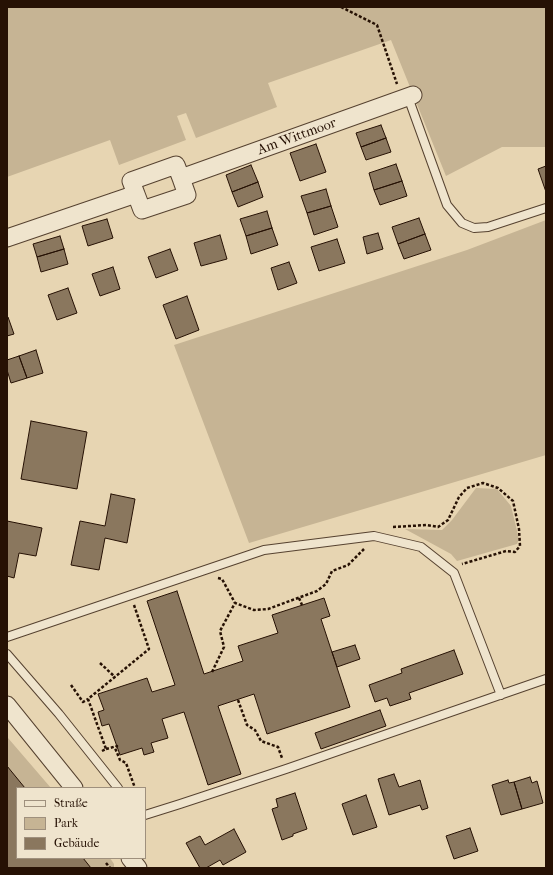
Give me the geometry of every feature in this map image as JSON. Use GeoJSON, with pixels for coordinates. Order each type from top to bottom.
{"type":"FeatureCollection","features":[{"type":"Feature","properties":{"kind":"street","name":"Am Wittmoor"},"geometry":{"type":"LineString","coordinates":[[181,178],[408,97]]}},
{"type":"Feature","properties":{"kind":"street"},"geometry":{"type":"LineString","coordinates":[[176,165],[187,195],[142,210],[136,194],[131,181],[176,165]]}},
{"type":"Feature","properties":{"kind":"street"},"geometry":{"type":"LineString","coordinates":[[7,238],[136,194]]}},
{"type":"Feature","properties":{"kind":"street"},"geometry":{"type":"LineString","coordinates":[[7,705],[73,787]]}},
{"type":"Feature","properties":{"kind":"street"},"geometry":{"type":"LineString","coordinates":[[131,859],[138,868]]}},
{"type":"Feature","properties":{"kind":"lane"},"geometry":{"type":"LineString","coordinates":[[408,97],[447,205],[462,223],[474,228],[488,227],[546,208]]}},
{"type":"Feature","properties":{"kind":"lane"},"geometry":{"type":"LineString","coordinates":[[7,637],[264,550],[374,536],[421,547],[454,573],[501,695]]}},
{"type":"Feature","properties":{"kind":"lane"},"geometry":{"type":"LineString","coordinates":[[7,654],[59,714],[117,787]]}},
{"type":"Feature","properties":{"kind":"lane"},"geometry":{"type":"LineString","coordinates":[[146,815],[286,769],[546,679]]}},
{"type":"Feature","properties":{"kind":"path"},"geometry":{"type":"LineString","coordinates":[[342,7],[377,25],[408,97]]}},
{"type":"Feature","properties":{"kind":"path"},"geometry":{"type":"LineString","coordinates":[[197,572],[222,579],[236,603],[254,610],[268,609],[317,591],[326,584],[332,571],[348,565],[374,536],[385,528],[427,525],[438,527],[448,520],[459,497],[467,488],[483,483],[498,488],[513,501],[519,529],[520,546],[514,552],[506,551],[448,568]]}},
{"type":"Feature","properties":{"kind":"path"},"geometry":{"type":"LineString","coordinates":[[71,685],[84,702],[149,649],[131,595]]}},
{"type":"Feature","properties":{"kind":"path"},"geometry":{"type":"LineString","coordinates":[[299,598],[302,605]]}},
{"type":"Feature","properties":{"kind":"path"},"geometry":{"type":"LineString","coordinates":[[212,672],[224,647],[220,631],[236,603]]}},
{"type":"Feature","properties":{"kind":"path"},"geometry":{"type":"LineString","coordinates":[[100,663],[115,677]]}},
{"type":"Feature","properties":{"kind":"path"},"geometry":{"type":"LineString","coordinates":[[88,700],[106,749]]}},
{"type":"Feature","properties":{"kind":"path"},"geometry":{"type":"LineString","coordinates":[[238,700],[247,725],[255,730],[261,741],[278,747],[286,769]]}},
{"type":"Feature","properties":{"kind":"path"},"geometry":{"type":"LineString","coordinates":[[92,754],[117,746],[115,748],[120,760],[126,763],[136,787]]}},
{"type":"Feature","properties":{"kind":"path"},"geometry":{"type":"LineString","coordinates":[[106,864],[110,868]]}},
{"type":"Feature","properties":{"kind":"green space"},"geometry":{"type":"Polygon","coordinates":[[[7,7],[546,7],[546,147],[502,147],[446,176],[391,40],[268,83],[277,107],[196,138],[186,113],[177,116],[186,140],[119,165],[110,140],[7,177],[7,7]]]}},
{"type":"Feature","properties":{"kind":"green space"},"geometry":{"type":"Polygon","coordinates":[[[546,220],[546,455],[249,543],[174,345],[467,250],[546,220]]]}},
{"type":"Feature","properties":{"kind":"green space"},"geometry":{"type":"Polygon","coordinates":[[[476,488],[497,489],[511,506],[519,539],[517,544],[457,561],[451,554],[405,529],[442,530],[452,520],[476,488]]]}},
{"type":"Feature","properties":{"kind":"green space"},"geometry":{"type":"Polygon","coordinates":[[[8,738],[50,787],[16,787],[16,859],[111,859],[114,864],[114,868],[7,868],[8,738]]]}},
{"type":"Feature","properties":{"kind":"building"},"geometry":{"type":"Polygon","coordinates":[[[381,125],[386,138],[361,147],[356,133],[381,125]]]}},
{"type":"Feature","properties":{"kind":"building"},"geometry":{"type":"Polygon","coordinates":[[[386,138],[391,152],[366,160],[361,147],[386,138]]]}},
{"type":"Feature","properties":{"kind":"building"},"geometry":{"type":"Polygon","coordinates":[[[316,144],[326,172],[300,181],[290,153],[316,144]]]}},
{"type":"Feature","properties":{"kind":"building"},"geometry":{"type":"Polygon","coordinates":[[[396,164],[402,181],[374,190],[369,173],[396,164]]]}},
{"type":"Feature","properties":{"kind":"building"},"geometry":{"type":"Polygon","coordinates":[[[251,165],[258,182],[232,192],[226,175],[251,165]]]}},
{"type":"Feature","properties":{"kind":"building"},"geometry":{"type":"Polygon","coordinates":[[[546,166],[546,192],[538,169],[546,166]]]}},
{"type":"Feature","properties":{"kind":"building"},"geometry":{"type":"Polygon","coordinates":[[[402,181],[407,196],[380,205],[374,190],[402,181]]]}},
{"type":"Feature","properties":{"kind":"building"},"geometry":{"type":"Polygon","coordinates":[[[258,182],[263,197],[238,207],[232,192],[258,182]]]}},
{"type":"Feature","properties":{"kind":"building"},"geometry":{"type":"Polygon","coordinates":[[[326,189],[331,206],[307,213],[301,196],[326,189]]]}},
{"type":"Feature","properties":{"kind":"building"},"geometry":{"type":"Polygon","coordinates":[[[331,206],[338,227],[314,235],[307,213],[331,206]]]}},
{"type":"Feature","properties":{"kind":"building"},"geometry":{"type":"Polygon","coordinates":[[[267,211],[272,228],[246,236],[240,219],[267,211]]]}},
{"type":"Feature","properties":{"kind":"building"},"geometry":{"type":"Polygon","coordinates":[[[419,218],[425,234],[398,244],[392,227],[419,218]]]}},
{"type":"Feature","properties":{"kind":"building"},"geometry":{"type":"Polygon","coordinates":[[[107,219],[113,238],[88,246],[82,226],[107,219]]]}},
{"type":"Feature","properties":{"kind":"building"},"geometry":{"type":"Polygon","coordinates":[[[272,228],[278,245],[251,254],[246,236],[272,228]]]}},
{"type":"Feature","properties":{"kind":"building"},"geometry":{"type":"Polygon","coordinates":[[[378,233],[383,249],[367,254],[363,237],[378,233]]]}},
{"type":"Feature","properties":{"kind":"building"},"geometry":{"type":"Polygon","coordinates":[[[425,234],[431,250],[404,259],[398,244],[425,234]]]}},
{"type":"Feature","properties":{"kind":"building"},"geometry":{"type":"Polygon","coordinates":[[[220,235],[227,259],[201,266],[194,243],[220,235]]]}},
{"type":"Feature","properties":{"kind":"building"},"geometry":{"type":"Polygon","coordinates":[[[60,236],[64,249],[37,257],[33,244],[60,236]]]}},
{"type":"Feature","properties":{"kind":"building"},"geometry":{"type":"Polygon","coordinates":[[[337,239],[345,263],[319,271],[311,247],[337,239]]]}},
{"type":"Feature","properties":{"kind":"building"},"geometry":{"type":"Polygon","coordinates":[[[64,249],[68,264],[41,272],[37,257],[64,249]]]}},
{"type":"Feature","properties":{"kind":"building"},"geometry":{"type":"Polygon","coordinates":[[[170,249],[178,270],[156,278],[148,257],[170,249]]]}},
{"type":"Feature","properties":{"kind":"building"},"geometry":{"type":"Polygon","coordinates":[[[289,262],[297,283],[278,290],[271,268],[289,262]]]}},
{"type":"Feature","properties":{"kind":"building"},"geometry":{"type":"Polygon","coordinates":[[[113,267],[120,289],[100,296],[92,274],[113,267]]]}},
{"type":"Feature","properties":{"kind":"building"},"geometry":{"type":"Polygon","coordinates":[[[68,288],[77,313],[57,320],[48,295],[68,288]]]}},
{"type":"Feature","properties":{"kind":"building"},"geometry":{"type":"Polygon","coordinates":[[[187,296],[199,330],[176,339],[163,305],[187,296]]]}},
{"type":"Feature","properties":{"kind":"building"},"geometry":{"type":"Polygon","coordinates":[[[7,317],[14,334],[7,336],[7,317]]]}},
{"type":"Feature","properties":{"kind":"building"},"geometry":{"type":"Polygon","coordinates":[[[36,350],[43,373],[27,378],[19,356],[36,350]]]}},
{"type":"Feature","properties":{"kind":"building"},"geometry":{"type":"Polygon","coordinates":[[[19,356],[27,378],[11,383],[7,370],[7,360],[19,356]]]}},
{"type":"Feature","properties":{"kind":"building"},"geometry":{"type":"Polygon","coordinates":[[[31,421],[87,432],[77,489],[21,479],[31,421]]]}},
{"type":"Feature","properties":{"kind":"building"},"geometry":{"type":"Polygon","coordinates":[[[111,494],[135,499],[127,543],[105,538],[99,570],[71,565],[80,521],[105,526],[111,494]]]}},
{"type":"Feature","properties":{"kind":"building"},"geometry":{"type":"Polygon","coordinates":[[[7,521],[42,528],[36,556],[19,553],[14,578],[7,576],[7,521]]]}},
{"type":"Feature","properties":{"kind":"building"},"geometry":{"type":"Polygon","coordinates":[[[177,591],[204,674],[243,661],[238,646],[278,633],[272,615],[324,598],[330,616],[321,619],[350,707],[267,734],[254,694],[218,706],[241,774],[208,785],[184,712],[162,719],[168,738],[151,743],[154,752],[144,755],[142,748],[120,755],[109,724],[102,726],[98,712],[104,710],[98,694],[147,678],[152,692],[175,685],[147,601],[177,591]]]}},
{"type":"Feature","properties":{"kind":"building"},"geometry":{"type":"Polygon","coordinates":[[[355,645],[360,659],[337,667],[332,652],[355,645]]]}},
{"type":"Feature","properties":{"kind":"building"},"geometry":{"type":"Polygon","coordinates":[[[454,650],[463,674],[409,693],[411,699],[390,706],[387,698],[375,702],[369,685],[402,673],[401,669],[454,650]]]}},
{"type":"Feature","properties":{"kind":"building"},"geometry":{"type":"Polygon","coordinates":[[[380,710],[386,726],[321,749],[315,733],[380,710]]]}},
{"type":"Feature","properties":{"kind":"building"},"geometry":{"type":"Polygon","coordinates":[[[7,766],[24,787],[16,787],[16,859],[84,859],[91,868],[7,868],[7,766]]]}},
{"type":"Feature","properties":{"kind":"building"},"geometry":{"type":"Polygon","coordinates":[[[394,774],[399,787],[420,780],[428,808],[422,810],[420,805],[389,815],[378,779],[394,774]]]}},
{"type":"Feature","properties":{"kind":"building"},"geometry":{"type":"Polygon","coordinates":[[[530,777],[532,783],[537,781],[543,803],[522,809],[514,782],[530,777]]]}},
{"type":"Feature","properties":{"kind":"building"},"geometry":{"type":"Polygon","coordinates":[[[508,780],[509,783],[514,782],[522,809],[501,815],[492,785],[508,780]]]}},
{"type":"Feature","properties":{"kind":"building"},"geometry":{"type":"Polygon","coordinates":[[[295,793],[307,829],[282,840],[272,809],[278,807],[276,799],[295,793]]]}},
{"type":"Feature","properties":{"kind":"building"},"geometry":{"type":"Polygon","coordinates":[[[366,795],[377,827],[353,835],[342,804],[366,795]]]}},
{"type":"Feature","properties":{"kind":"building"},"geometry":{"type":"Polygon","coordinates":[[[470,828],[478,851],[454,859],[446,836],[470,828]]]}},
{"type":"Feature","properties":{"kind":"building"},"geometry":{"type":"Polygon","coordinates":[[[234,829],[246,852],[223,865],[220,860],[206,868],[200,868],[186,843],[200,836],[205,845],[234,829]]]}}]}
